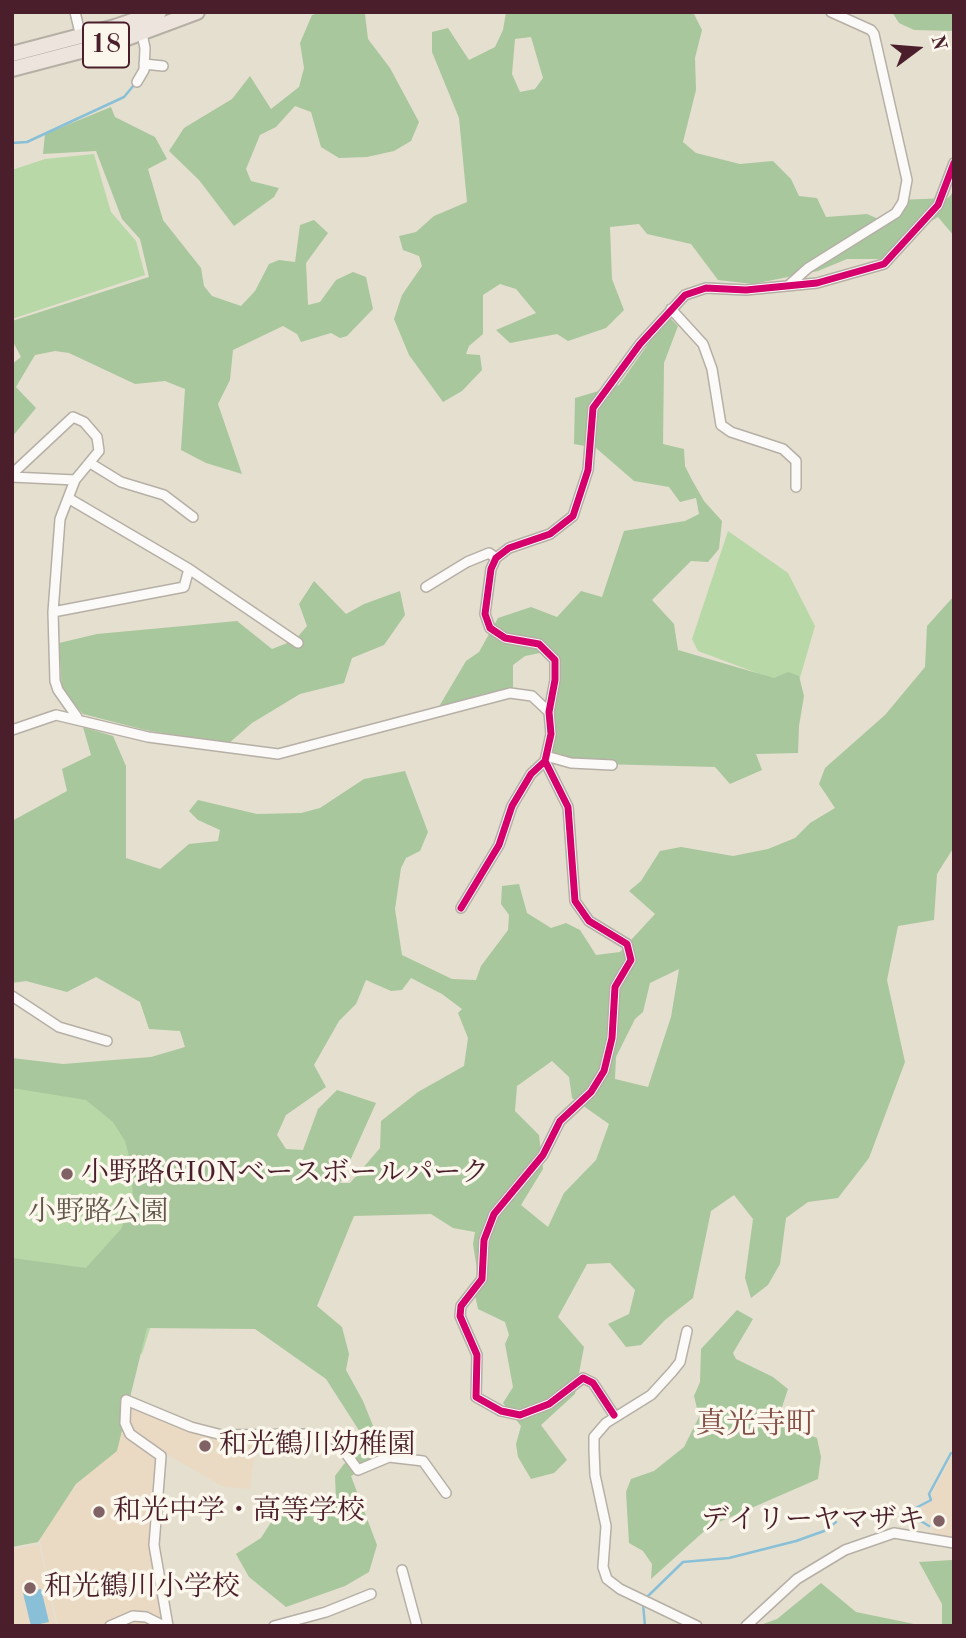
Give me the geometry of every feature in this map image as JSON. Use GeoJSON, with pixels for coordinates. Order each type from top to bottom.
{"type":"FeatureCollection","features":[{"type":"Feature","properties":{"kind":"main road","name":"18"},"geometry":{"type":"LineString","coordinates":[[12,54],[81,37],[159,12]]}},
{"type":"Feature","properties":{"kind":"main road","name":"18"},"geometry":{"type":"LineString","coordinates":[[12,69],[142,34],[187,14]]}},
{"type":"Feature","properties":{"kind":"street"},"geometry":{"type":"LineString","coordinates":[[75,12],[81,37]]}},
{"type":"Feature","properties":{"kind":"street"},"geometry":{"type":"LineString","coordinates":[[789,285],[808,268],[896,213],[903,202],[906,180],[874,34],[871,30],[849,23],[831,12]]}},
{"type":"Feature","properties":{"kind":"street"},"geometry":{"type":"LineString","coordinates":[[137,82],[144,64],[142,34]]}},
{"type":"Feature","properties":{"kind":"street"},"geometry":{"type":"LineString","coordinates":[[144,64],[163,66]]}},
{"type":"Feature","properties":{"kind":"street"},"geometry":{"type":"LineString","coordinates":[[461,908],[499,845],[517,799],[531,774],[545,759],[551,734],[549,712],[556,670],[550,652],[531,641],[497,635],[487,623],[491,569],[496,558],[512,546],[558,530],[573,516],[588,470],[593,408],[640,344],[685,295],[696,289],[789,285],[844,277],[884,264],[938,205],[954,163]]}},
{"type":"Feature","properties":{"kind":"street"},"geometry":{"type":"LineString","coordinates":[[671,309],[703,344],[712,369],[721,425],[783,449],[796,461],[796,487]]}},
{"type":"Feature","properties":{"kind":"street"},"geometry":{"type":"LineString","coordinates":[[12,476],[73,417],[84,422],[97,437],[99,451],[75,480],[60,519],[53,612],[55,681],[58,690],[77,717]]}},
{"type":"Feature","properties":{"kind":"street"},"geometry":{"type":"LineString","coordinates":[[90,463],[121,482],[164,495],[193,517]]}},
{"type":"Feature","properties":{"kind":"street"},"geometry":{"type":"LineString","coordinates":[[12,476],[75,480]]}},
{"type":"Feature","properties":{"kind":"street"},"geometry":{"type":"LineString","coordinates":[[68,498],[189,569],[298,643]]}},
{"type":"Feature","properties":{"kind":"street"},"geometry":{"type":"LineString","coordinates":[[426,587],[467,562],[489,553],[496,558]]}},
{"type":"Feature","properties":{"kind":"street"},"geometry":{"type":"LineString","coordinates":[[53,612],[184,587],[189,569]]}},
{"type":"Feature","properties":{"kind":"street"},"geometry":{"type":"LineString","coordinates":[[12,730],[43,717],[77,717],[148,737],[278,754],[510,693],[532,696],[549,712]]}},
{"type":"Feature","properties":{"kind":"street"},"geometry":{"type":"LineString","coordinates":[[545,759],[583,765],[612,765]]}},
{"type":"Feature","properties":{"kind":"street"},"geometry":{"type":"LineString","coordinates":[[545,759],[568,807],[575,901],[589,921],[627,944],[631,960],[615,987],[612,1038],[604,1071],[591,1092],[560,1121],[543,1155],[494,1214],[484,1240],[482,1279],[461,1306],[460,1316],[477,1355],[476,1397],[501,1411],[520,1415],[550,1404],[583,1377],[593,1383],[614,1415]]}},
{"type":"Feature","properties":{"kind":"street"},"geometry":{"type":"LineString","coordinates":[[12,996],[59,1027],[107,1041]]}},
{"type":"Feature","properties":{"kind":"street"},"geometry":{"type":"LineString","coordinates":[[687,1331],[680,1362],[672,1372],[651,1395],[614,1415],[596,1433],[593,1442],[595,1475],[607,1526],[604,1574],[620,1589],[697,1626]]}},
{"type":"Feature","properties":{"kind":"street"},"geometry":{"type":"LineString","coordinates":[[166,1626],[154,1545],[161,1456],[130,1434],[125,1423],[126,1400],[191,1427],[222,1435],[310,1434],[330,1438],[336,1440],[358,1469],[389,1457],[423,1461],[446,1493]]}},
{"type":"Feature","properties":{"kind":"street"},"geometry":{"type":"LineString","coordinates":[[746,1626],[797,1579],[845,1550],[894,1533],[954,1543]]}},
{"type":"Feature","properties":{"kind":"street"},"geometry":{"type":"LineString","coordinates":[[402,1570],[417,1626]]}},
{"type":"Feature","properties":{"kind":"street"},"geometry":{"type":"LineString","coordinates":[[394,1587],[407,1585]]}},
{"type":"Feature","properties":{"kind":"street"},"geometry":{"type":"LineString","coordinates":[[274,1626],[326,1612],[371,1594]]}},
{"type":"Feature","properties":{"kind":"street"},"geometry":{"type":"LineString","coordinates":[[110,1626],[133,1616],[146,1617],[166,1626]]}},
{"type":"Feature","properties":{"kind":"shaded area","name":"和光鶴川幼稚園"},"geometry":{"type":"Polygon","coordinates":[[[133,1406],[188,1430],[257,1436],[250,1489],[224,1487],[166,1454],[135,1432],[130,1422],[133,1406]]]}},
{"type":"Feature","properties":{"kind":"shaded area","name":"和光中学・高等学校"},"geometry":{"type":"Polygon","coordinates":[[[123,1429],[127,1438],[156,1458],[149,1545],[164,1626],[58,1626],[38,1532],[123,1429]]]}},
{"type":"Feature","properties":{"kind":"shaded area"},"geometry":{"type":"Polygon","coordinates":[[[954,1453],[954,1539],[933,1534],[934,1528],[920,1507],[933,1501],[931,1495],[954,1453]]]}},
{"type":"Feature","properties":{"kind":"shaded area","name":"和光鶴川小学校"},"geometry":{"type":"Polygon","coordinates":[[[39,1544],[56,1626],[12,1626],[12,1550],[39,1544]]]}},
{"type":"Feature","properties":{"kind":"green space"},"geometry":{"type":"Polygon","coordinates":[[[322,12],[365,14],[368,39],[390,68],[419,122],[411,141],[394,151],[367,157],[339,158],[321,147],[311,112],[295,106],[276,127],[260,135],[246,169],[251,181],[279,188],[274,197],[234,226],[199,180],[169,151],[184,128],[232,99],[250,76],[271,109],[299,87],[304,68],[300,43],[312,15],[322,12]]]}},
{"type":"Feature","properties":{"kind":"green space"},"geometry":{"type":"Polygon","coordinates":[[[506,12],[693,12],[702,30],[695,58],[696,90],[683,142],[696,153],[740,164],[773,161],[791,179],[799,196],[817,198],[826,217],[867,214],[883,221],[898,200],[948,198],[954,191],[954,236],[938,217],[907,236],[886,259],[847,259],[818,271],[753,284],[718,280],[691,244],[647,234],[639,224],[610,227],[612,279],[624,310],[606,328],[568,341],[557,334],[510,343],[496,330],[536,313],[516,289],[500,284],[483,295],[483,334],[469,346],[466,354],[480,355],[482,370],[462,391],[443,402],[409,355],[394,319],[402,295],[422,266],[419,256],[403,250],[399,236],[416,232],[434,216],[467,202],[459,118],[432,52],[432,32],[448,28],[469,60],[495,47],[503,30],[506,12]],[[531,37],[515,39],[512,74],[520,92],[535,89],[543,78],[531,37]]]}},
{"type":"Feature","properties":{"kind":"green space"},"geometry":{"type":"Polygon","coordinates":[[[892,12],[954,12],[954,31],[914,30],[899,23],[892,12]]]}},
{"type":"Feature","properties":{"kind":"green space"},"geometry":{"type":"Polygon","coordinates":[[[111,107],[115,117],[155,137],[167,159],[148,169],[163,220],[201,268],[204,286],[212,296],[241,306],[255,291],[269,264],[279,260],[295,262],[300,225],[314,220],[328,233],[306,263],[308,305],[320,302],[336,280],[353,272],[366,277],[373,309],[347,336],[340,338],[331,333],[301,342],[297,334],[283,326],[233,350],[230,380],[218,404],[242,474],[206,463],[181,450],[185,389],[165,381],[135,384],[69,353],[55,351],[35,355],[16,387],[36,408],[12,437],[12,364],[21,357],[12,340],[12,321],[149,277],[140,239],[122,219],[96,151],[43,154],[45,134],[111,107]]]}},
{"type":"Feature","properties":{"kind":"green space"},"geometry":{"type":"Polygon","coordinates":[[[94,154],[111,212],[136,241],[145,275],[12,319],[12,170],[45,159],[94,154]]]}},
{"type":"Feature","properties":{"kind":"green space"},"geometry":{"type":"Polygon","coordinates":[[[668,316],[678,326],[664,363],[663,444],[684,449],[685,466],[692,480],[704,501],[722,521],[719,549],[708,562],[691,561],[652,600],[674,624],[678,650],[774,678],[788,672],[799,676],[804,696],[798,753],[756,754],[762,770],[730,784],[715,767],[600,764],[548,755],[553,672],[551,661],[540,653],[525,656],[513,665],[513,689],[437,710],[466,661],[479,652],[498,618],[531,607],[557,617],[581,591],[602,597],[624,531],[685,521],[699,514],[696,498],[680,502],[669,487],[634,481],[596,448],[574,444],[575,398],[619,385],[668,316]]]}},
{"type":"Feature","properties":{"kind":"green space"},"geometry":{"type":"Polygon","coordinates":[[[728,531],[788,573],[815,626],[797,688],[698,651],[692,639],[728,531]]]}},
{"type":"Feature","properties":{"kind":"green space"},"geometry":{"type":"Polygon","coordinates":[[[314,581],[346,614],[364,604],[400,591],[405,615],[384,645],[352,658],[344,683],[300,694],[252,723],[228,744],[145,730],[83,714],[62,691],[59,643],[97,634],[237,621],[272,649],[295,640],[307,626],[299,604],[314,581]]]}},
{"type":"Feature","properties":{"kind":"green space"},"geometry":{"type":"Polygon","coordinates":[[[954,596],[954,847],[937,874],[934,920],[898,926],[887,980],[905,1062],[869,1158],[838,1198],[808,1202],[786,1218],[780,1264],[768,1285],[751,1298],[745,1278],[753,1219],[734,1195],[711,1211],[693,1298],[665,1320],[641,1345],[626,1347],[608,1324],[629,1314],[635,1290],[610,1263],[587,1264],[558,1317],[584,1347],[575,1394],[541,1425],[567,1460],[554,1473],[531,1479],[518,1457],[516,1444],[521,1426],[503,1403],[513,1387],[505,1344],[509,1335],[505,1322],[478,1309],[475,1295],[478,1276],[473,1244],[475,1232],[453,1228],[431,1214],[354,1216],[317,1306],[342,1327],[349,1354],[346,1370],[363,1401],[382,1448],[378,1461],[351,1476],[377,1545],[369,1572],[345,1586],[286,1607],[249,1577],[236,1554],[261,1538],[275,1516],[292,1514],[310,1504],[318,1513],[336,1500],[335,1476],[344,1464],[366,1449],[360,1432],[326,1379],[255,1329],[147,1328],[117,1451],[76,1484],[38,1542],[12,1547],[12,1258],[86,1268],[121,1229],[133,1197],[131,1163],[125,1141],[113,1122],[86,1100],[12,1088],[12,1058],[63,1064],[151,1057],[185,1047],[180,1031],[149,1029],[140,1002],[96,977],[67,992],[26,981],[12,983],[12,821],[67,791],[62,769],[91,755],[83,727],[113,736],[126,766],[126,858],[160,869],[189,844],[218,841],[220,830],[198,820],[189,811],[198,800],[257,814],[301,813],[320,808],[364,779],[405,771],[428,832],[420,851],[406,858],[401,868],[395,909],[402,955],[452,979],[476,980],[481,966],[508,930],[509,915],[501,904],[502,886],[519,884],[527,913],[551,928],[566,923],[580,930],[596,955],[620,952],[655,914],[629,891],[641,881],[660,851],[681,847],[733,856],[768,849],[795,838],[810,823],[835,808],[819,784],[825,768],[885,715],[925,667],[927,626],[954,596]],[[679,969],[650,983],[643,1012],[635,1019],[616,1057],[615,1079],[648,1087],[671,1017],[679,969]],[[411,978],[402,990],[391,991],[366,980],[356,1004],[339,1021],[314,1065],[326,1087],[286,1115],[277,1135],[286,1149],[303,1150],[318,1109],[337,1090],[376,1103],[340,1183],[350,1183],[380,1148],[381,1121],[418,1092],[464,1066],[468,1038],[458,1013],[462,1009],[442,994],[411,978]],[[552,1061],[517,1086],[515,1111],[539,1135],[543,1169],[521,1205],[548,1227],[564,1193],[596,1160],[609,1124],[572,1098],[569,1077],[552,1061]]]}},
{"type":"Feature","properties":{"kind":"green space","name":"小野路公園"},"geometry":{"type":"Polygon","coordinates":[[[123,1066],[152,1322],[142,1354],[12,1323],[12,1069],[123,1066]]]}},
{"type":"Feature","properties":{"kind":"green space"},"geometry":{"type":"Polygon","coordinates":[[[737,1310],[753,1319],[733,1353],[736,1359],[773,1377],[788,1389],[777,1422],[817,1438],[821,1457],[818,1479],[710,1526],[651,1579],[652,1564],[643,1551],[629,1543],[626,1492],[631,1479],[654,1471],[684,1447],[699,1417],[694,1396],[700,1382],[701,1349],[737,1310]]]}},
{"type":"Feature","properties":{"kind":"green space"},"geometry":{"type":"Polygon","coordinates":[[[952,1560],[954,1626],[942,1626],[942,1604],[919,1562],[952,1560]]]}},
{"type":"Feature","properties":{"kind":"green space"},"geometry":{"type":"Polygon","coordinates":[[[821,1583],[856,1612],[924,1626],[758,1626],[777,1619],[821,1583]]]}},
{"type":"Feature","properties":{"kind":"water"},"geometry":{"type":"Polygon","coordinates":[[[41,1589],[49,1622],[31,1626],[23,1593],[41,1589]]]}},
{"type":"Feature","properties":{"kind":"waterway"},"geometry":{"type":"LineString","coordinates":[[12,143],[27,142],[124,97],[134,85]]}},
{"type":"Feature","properties":{"kind":"waterway"},"geometry":{"type":"LineString","coordinates":[[911,1515],[912,1510],[931,1500],[929,1494],[951,1453]]}},
{"type":"Feature","properties":{"kind":"waterway"},"geometry":{"type":"LineString","coordinates":[[911,1515],[929,1526]]}},
{"type":"Feature","properties":{"kind":"waterway"},"geometry":{"type":"LineString","coordinates":[[648,1596],[683,1562],[729,1558],[796,1541],[824,1531],[836,1522]]}},
{"type":"Feature","properties":{"kind":"waterway"},"geometry":{"type":"LineString","coordinates":[[643,1604],[645,1626]]}},
{"type":"Feature","properties":{"kind":"cycle path"},"geometry":{"type":"LineString","coordinates":[[461,908],[499,845],[512,806],[531,774],[545,761],[551,734],[549,712],[555,680],[555,660],[539,644],[505,638],[490,628],[485,614],[491,569],[496,558],[509,548],[550,534],[573,516],[588,470],[593,408],[640,344],[685,295],[706,288],[746,290],[817,283],[884,264],[938,205],[954,163]]}},
{"type":"Feature","properties":{"kind":"cycle path"},"geometry":{"type":"LineString","coordinates":[[545,761],[568,807],[575,901],[589,921],[627,944],[631,960],[615,987],[612,1038],[604,1071],[591,1092],[560,1121],[543,1155],[494,1214],[484,1240],[482,1279],[461,1306],[460,1316],[477,1355],[476,1397],[501,1411],[520,1415],[549,1404],[583,1378],[593,1383],[614,1415]]}},
{"type":"Feature","properties":{"kind":"place","name":"小野路GIONベースボールパーク"},"geometry":{"type":"Point","coordinates":[67,1174]}},
{"type":"Feature","properties":{"kind":"place","name":"和光鶴川幼稚園"},"geometry":{"type":"Point","coordinates":[205,1446]}},
{"type":"Feature","properties":{"kind":"place","name":"和光中学・高等学校"},"geometry":{"type":"Point","coordinates":[99,1512]}},
{"type":"Feature","properties":{"kind":"place","name":"デイリーヤマザキ"},"geometry":{"type":"Point","coordinates":[939,1521]}},
{"type":"Feature","properties":{"kind":"place","name":"和光鶴川小学校"},"geometry":{"type":"Point","coordinates":[30,1588]}},
{"type":"Feature","properties":{"kind":"district","name":"真光寺町"},"geometry":{"type":"Point","coordinates":[756,1425]}}]}
